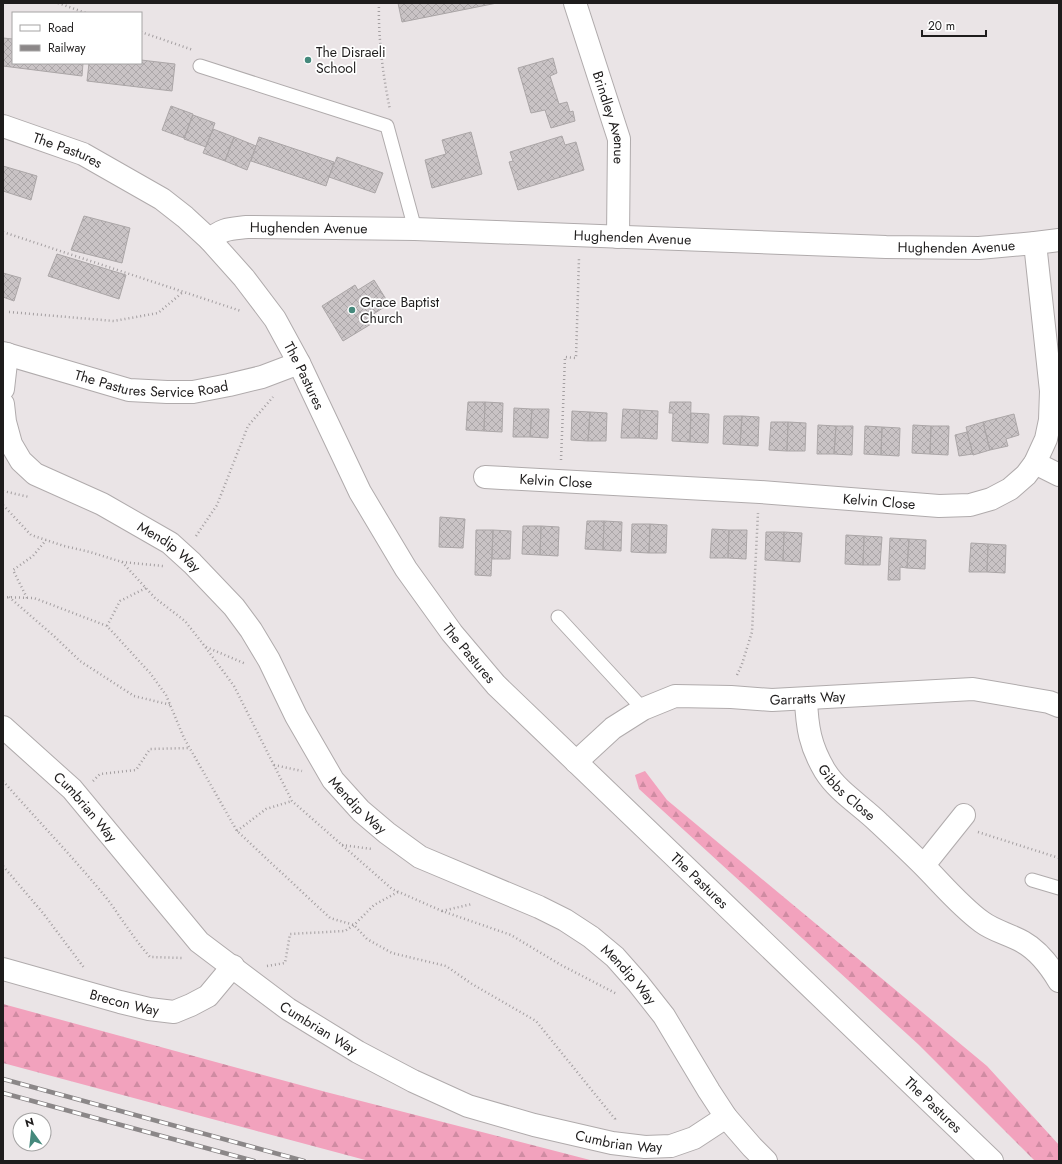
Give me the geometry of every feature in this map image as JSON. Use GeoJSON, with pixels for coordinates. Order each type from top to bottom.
{"type":"FeatureCollection","features":[{"type":"Feature","properties":{"kind":"street","name":"Brindley Avenue"},"geometry":{"type":"LineString","coordinates":[[576,3],[619,139],[618,237]]}},
{"type":"Feature","properties":{"kind":"street","name":"The Pastures"},"geometry":{"type":"LineString","coordinates":[[3,126],[83,154],[162,199],[185,217],[210,240],[244,278],[271,314],[299,363],[360,492],[406,569],[452,633],[496,685],[992,1161]]}},
{"type":"Feature","properties":{"kind":"street","name":"Hughenden Avenue"},"geometry":{"type":"LineString","coordinates":[[210,240],[217,233],[247,227],[415,229],[579,234],[618,237],[886,247],[979,248],[1059,240]]}},
{"type":"Feature","properties":{"kind":"street","name":"Kelvin Close"},"geometry":{"type":"LineString","coordinates":[[485,476],[760,492],[939,506],[970,505],[991,499],[1010,489],[1026,475],[1036,463],[1046,439],[1050,420],[1051,391],[1035,243]]}},
{"type":"Feature","properties":{"kind":"street"},"geometry":{"type":"LineString","coordinates":[[3,388],[5,353]]}},
{"type":"Feature","properties":{"kind":"street","name":"The Pastures Service Road"},"geometry":{"type":"LineString","coordinates":[[5,353],[129,390],[167,392],[193,392],[229,385],[262,377],[299,363]]}},
{"type":"Feature","properties":{"kind":"street","name":"Mendip Way"},"geometry":{"type":"LineString","coordinates":[[3,404],[5,422],[11,444],[21,461],[35,474],[102,504],[163,539],[185,557],[234,606],[251,630],[272,667],[296,716],[332,780],[361,811],[387,833],[420,857],[539,907],[565,920],[591,937],[614,958],[638,983],[664,1016],[709,1092],[726,1117],[766,1161]]}},
{"type":"Feature","properties":{"kind":"street"},"geometry":{"type":"LineString","coordinates":[[1036,463],[1059,475]]}},
{"type":"Feature","properties":{"kind":"street","name":"Garratts Way"},"geometry":{"type":"LineString","coordinates":[[576,762],[613,728],[643,709],[675,696],[731,697],[772,700],[973,689],[1049,702],[1059,706]]}},
{"type":"Feature","properties":{"kind":"street","name":"Gibbs Close"},"geometry":{"type":"LineString","coordinates":[[806,699],[807,723],[810,738],[817,756],[826,772],[840,788],[924,865],[940,884],[982,922],[1023,942],[1039,954],[1051,967],[1059,981]]}},
{"type":"Feature","properties":{"kind":"street","name":"Cumbrian Way"},"geometry":{"type":"LineString","coordinates":[[3,727],[76,794],[200,942],[288,1009],[358,1052],[413,1081],[468,1106],[534,1125],[612,1143],[645,1147],[671,1146],[694,1138],[726,1117]]}},
{"type":"Feature","properties":{"kind":"street"},"geometry":{"type":"LineString","coordinates":[[924,865],[960,820]]}},
{"type":"Feature","properties":{"kind":"street","name":"Brecon Way"},"geometry":{"type":"LineString","coordinates":[[3,969],[120,1002],[149,1009],[174,1012],[208,996],[233,966]]}},
{"type":"Feature","properties":{"kind":"lane"},"geometry":{"type":"LineString","coordinates":[[200,66],[387,126],[415,229]]}},
{"type":"Feature","properties":{"kind":"lane"},"geometry":{"type":"LineString","coordinates":[[558,617],[643,709]]}},
{"type":"Feature","properties":{"kind":"lane"},"geometry":{"type":"LineString","coordinates":[[1032,880],[1059,888]]}},
{"type":"Feature","properties":{"kind":"path"},"geometry":{"type":"LineString","coordinates":[[58,3],[83,12]]}},
{"type":"Feature","properties":{"kind":"path"},"geometry":{"type":"LineString","coordinates":[[379,3],[378,20],[384,83],[391,114]]}},
{"type":"Feature","properties":{"kind":"path"},"geometry":{"type":"LineString","coordinates":[[3,232],[250,314],[271,314]]}},
{"type":"Feature","properties":{"kind":"path"},"geometry":{"type":"LineString","coordinates":[[560,481],[565,357],[576,358],[579,234]]}},
{"type":"Feature","properties":{"kind":"path"},"geometry":{"type":"LineString","coordinates":[[9,312],[114,321],[158,313],[183,292]]}},
{"type":"Feature","properties":{"kind":"path"},"geometry":{"type":"LineString","coordinates":[[122,562],[186,569],[185,557],[196,536],[217,505],[248,426],[278,392]]}},
{"type":"Feature","properties":{"kind":"path"},"geometry":{"type":"LineString","coordinates":[[742,664],[752,632],[758,514]]}},
{"type":"Feature","properties":{"kind":"path"},"geometry":{"type":"LineString","coordinates":[[27,598],[13,570],[33,556],[46,540]]}},
{"type":"Feature","properties":{"kind":"path"},"geometry":{"type":"LineString","coordinates":[[107,626],[120,601],[146,588]]}},
{"type":"Feature","properties":{"kind":"path"},"geometry":{"type":"LineString","coordinates":[[3,597],[34,598],[107,626],[150,674],[166,695],[184,738],[237,831],[330,918],[354,926],[367,940],[392,953],[446,966],[472,984],[536,1021],[615,1119],[612,1143]]}},
{"type":"Feature","properties":{"kind":"path"},"geometry":{"type":"LineString","coordinates":[[9,597],[56,637],[80,661],[134,696],[171,706]]}},
{"type":"Feature","properties":{"kind":"path"},"geometry":{"type":"LineString","coordinates":[[206,647],[262,671],[272,667]]}},
{"type":"Feature","properties":{"kind":"path"},"geometry":{"type":"LineString","coordinates":[[76,794],[100,774],[136,770],[150,749],[191,748]]}},
{"type":"Feature","properties":{"kind":"path"},"geometry":{"type":"LineString","coordinates":[[3,781],[64,848],[108,901],[150,957],[189,958],[200,942]]}},
{"type":"Feature","properties":{"kind":"path"},"geometry":{"type":"LineString","coordinates":[[237,831],[266,809],[292,801]]}},
{"type":"Feature","properties":{"kind":"path"},"geometry":{"type":"LineString","coordinates":[[960,820],[1059,858]]}},
{"type":"Feature","properties":{"kind":"path"},"geometry":{"type":"LineString","coordinates":[[3,866],[43,913],[89,974]]}},
{"type":"Feature","properties":{"kind":"path"},"geometry":{"type":"LineString","coordinates":[[285,963],[290,934],[345,931],[354,926],[374,905],[398,892]]}},
{"type":"Feature","properties":{"kind":"green space"},"geometry":{"type":"Polygon","coordinates":[[[645,771],[667,800],[987,1066],[1059,1145],[1059,1161],[1035,1161],[919,1045],[639,789],[635,775],[645,771]]]}},
{"type":"Feature","properties":{"kind":"green space"},"geometry":{"type":"Polygon","coordinates":[[[3,1004],[326,1092],[594,1161],[369,1161],[3,1063],[3,1004]]]}},
{"type":"Feature","properties":{"kind":"building"},"geometry":{"type":"Polygon","coordinates":[[[398,3],[497,3],[402,22],[398,3]]]}},
{"type":"Feature","properties":{"kind":"building"},"geometry":{"type":"Polygon","coordinates":[[[3,38],[12,39],[12,64],[83,64],[82,76],[3,66],[3,38]]]}},
{"type":"Feature","properties":{"kind":"building"},"geometry":{"type":"Polygon","coordinates":[[[553,58],[557,73],[550,76],[559,104],[567,102],[570,112],[573,111],[575,121],[551,128],[545,110],[531,113],[518,68],[553,58]]]}},
{"type":"Feature","properties":{"kind":"building"},"geometry":{"type":"Polygon","coordinates":[[[142,60],[175,64],[172,91],[87,81],[89,64],[142,64],[142,60]]]}},
{"type":"Feature","properties":{"kind":"building"},"geometry":{"type":"Polygon","coordinates":[[[171,106],[193,114],[184,138],[162,130],[171,106]]]}},
{"type":"Feature","properties":{"kind":"building"},"geometry":{"type":"Polygon","coordinates":[[[193,115],[215,123],[206,147],[184,139],[193,115]]]}},
{"type":"Feature","properties":{"kind":"building"},"geometry":{"type":"Polygon","coordinates":[[[213,129],[234,137],[225,161],[203,153],[213,129]]]}},
{"type":"Feature","properties":{"kind":"building"},"geometry":{"type":"Polygon","coordinates":[[[471,132],[482,174],[432,188],[425,160],[446,154],[442,140],[471,132]]]}},
{"type":"Feature","properties":{"kind":"building"},"geometry":{"type":"Polygon","coordinates":[[[562,136],[565,145],[576,142],[584,170],[518,190],[509,162],[513,161],[510,152],[562,136]]]}},
{"type":"Feature","properties":{"kind":"building"},"geometry":{"type":"Polygon","coordinates":[[[234,137],[256,146],[247,170],[225,161],[234,137]]]}},
{"type":"Feature","properties":{"kind":"building"},"geometry":{"type":"Polygon","coordinates":[[[259,137],[334,162],[326,186],[251,161],[259,137]]]}},
{"type":"Feature","properties":{"kind":"building"},"geometry":{"type":"Polygon","coordinates":[[[337,157],[383,173],[375,193],[329,177],[337,157]]]}},
{"type":"Feature","properties":{"kind":"building"},"geometry":{"type":"Polygon","coordinates":[[[3,166],[37,176],[31,200],[3,191],[3,166]]]}},
{"type":"Feature","properties":{"kind":"building"},"geometry":{"type":"Polygon","coordinates":[[[84,216],[130,228],[122,263],[71,250],[84,216]]]}},
{"type":"Feature","properties":{"kind":"building"},"geometry":{"type":"Polygon","coordinates":[[[57,254],[126,275],[119,299],[48,276],[57,254]]]}},
{"type":"Feature","properties":{"kind":"building"},"geometry":{"type":"Polygon","coordinates":[[[3,273],[21,278],[14,301],[3,297],[3,273]]]}},
{"type":"Feature","properties":{"kind":"building","name":"Grace Baptist Church"},"geometry":{"type":"Polygon","coordinates":[[[374,280],[389,304],[372,315],[376,321],[343,341],[322,306],[355,285],[358,290],[374,280]]]}},
{"type":"Feature","properties":{"kind":"building"},"geometry":{"type":"Polygon","coordinates":[[[468,402],[485,402],[484,431],[466,430],[468,402]]]}},
{"type":"Feature","properties":{"kind":"building"},"geometry":{"type":"Polygon","coordinates":[[[485,402],[503,403],[502,432],[484,431],[485,402]]]}},
{"type":"Feature","properties":{"kind":"building"},"geometry":{"type":"Polygon","coordinates":[[[670,402],[691,402],[690,442],[672,441],[673,413],[669,413],[670,402]]]}},
{"type":"Feature","properties":{"kind":"building"},"geometry":{"type":"Polygon","coordinates":[[[514,408],[532,409],[530,437],[513,437],[514,408]]]}},
{"type":"Feature","properties":{"kind":"building"},"geometry":{"type":"Polygon","coordinates":[[[532,409],[549,409],[548,438],[530,437],[532,409]]]}},
{"type":"Feature","properties":{"kind":"building"},"geometry":{"type":"Polygon","coordinates":[[[623,409],[640,410],[639,438],[621,438],[623,409]]]}},
{"type":"Feature","properties":{"kind":"building"},"geometry":{"type":"Polygon","coordinates":[[[640,410],[658,411],[657,439],[639,438],[640,410]]]}},
{"type":"Feature","properties":{"kind":"building"},"geometry":{"type":"Polygon","coordinates":[[[572,411],[590,412],[588,441],[571,440],[572,411]]]}},
{"type":"Feature","properties":{"kind":"building"},"geometry":{"type":"Polygon","coordinates":[[[590,412],[607,413],[606,441],[588,441],[590,412]]]}},
{"type":"Feature","properties":{"kind":"building"},"geometry":{"type":"Polygon","coordinates":[[[691,413],[709,414],[708,443],[690,442],[691,413]]]}},
{"type":"Feature","properties":{"kind":"building"},"geometry":{"type":"Polygon","coordinates":[[[1014,414],[1019,435],[1006,439],[1008,446],[990,450],[983,422],[1014,414]]]}},
{"type":"Feature","properties":{"kind":"building"},"geometry":{"type":"Polygon","coordinates":[[[724,416],[742,416],[740,445],[723,444],[724,416]]]}},
{"type":"Feature","properties":{"kind":"building"},"geometry":{"type":"Polygon","coordinates":[[[742,416],[759,417],[758,446],[740,445],[742,416]]]}},
{"type":"Feature","properties":{"kind":"building"},"geometry":{"type":"Polygon","coordinates":[[[771,422],[788,422],[787,451],[769,450],[771,422]]]}},
{"type":"Feature","properties":{"kind":"building"},"geometry":{"type":"Polygon","coordinates":[[[788,422],[806,423],[805,451],[787,451],[788,422]]]}},
{"type":"Feature","properties":{"kind":"building"},"geometry":{"type":"Polygon","coordinates":[[[983,422],[990,450],[973,455],[966,427],[983,422]]]}},
{"type":"Feature","properties":{"kind":"building"},"geometry":{"type":"Polygon","coordinates":[[[818,425],[836,426],[834,454],[817,454],[818,425]]]}},
{"type":"Feature","properties":{"kind":"building"},"geometry":{"type":"Polygon","coordinates":[[[913,425],[931,426],[930,454],[912,453],[913,425]]]}},
{"type":"Feature","properties":{"kind":"building"},"geometry":{"type":"Polygon","coordinates":[[[836,426],[853,426],[852,455],[834,454],[836,426]]]}},
{"type":"Feature","properties":{"kind":"building"},"geometry":{"type":"Polygon","coordinates":[[[865,426],[882,427],[881,455],[864,454],[865,426]]]}},
{"type":"Feature","properties":{"kind":"building"},"geometry":{"type":"Polygon","coordinates":[[[931,426],[949,426],[948,455],[930,454],[931,426]]]}},
{"type":"Feature","properties":{"kind":"building"},"geometry":{"type":"Polygon","coordinates":[[[882,427],[900,428],[899,456],[881,455],[882,427]]]}},
{"type":"Feature","properties":{"kind":"building"},"geometry":{"type":"Polygon","coordinates":[[[967,432],[973,454],[959,456],[955,435],[967,432]]]}},
{"type":"Feature","properties":{"kind":"building"},"geometry":{"type":"Polygon","coordinates":[[[440,517],[465,519],[463,548],[439,547],[440,517]]]}},
{"type":"Feature","properties":{"kind":"building"},"geometry":{"type":"Polygon","coordinates":[[[587,521],[604,521],[603,550],[585,549],[587,521]]]}},
{"type":"Feature","properties":{"kind":"building"},"geometry":{"type":"Polygon","coordinates":[[[604,521],[622,522],[621,551],[603,550],[604,521]]]}},
{"type":"Feature","properties":{"kind":"building"},"geometry":{"type":"Polygon","coordinates":[[[632,524],[650,524],[649,553],[631,552],[632,524]]]}},
{"type":"Feature","properties":{"kind":"building"},"geometry":{"type":"Polygon","coordinates":[[[650,524],[667,525],[666,553],[649,553],[650,524]]]}},
{"type":"Feature","properties":{"kind":"building"},"geometry":{"type":"Polygon","coordinates":[[[523,526],[541,526],[540,555],[522,554],[523,526]]]}},
{"type":"Feature","properties":{"kind":"building"},"geometry":{"type":"Polygon","coordinates":[[[541,526],[559,527],[558,556],[540,555],[541,526]]]}},
{"type":"Feature","properties":{"kind":"building"},"geometry":{"type":"Polygon","coordinates":[[[712,529],[729,530],[728,558],[710,558],[712,529]]]}},
{"type":"Feature","properties":{"kind":"building"},"geometry":{"type":"Polygon","coordinates":[[[476,530],[493,530],[491,576],[475,575],[476,530]]]}},
{"type":"Feature","properties":{"kind":"building"},"geometry":{"type":"Polygon","coordinates":[[[493,530],[511,531],[510,559],[492,559],[493,530]]]}},
{"type":"Feature","properties":{"kind":"building"},"geometry":{"type":"Polygon","coordinates":[[[729,530],[747,530],[746,559],[728,558],[729,530]]]}},
{"type":"Feature","properties":{"kind":"building"},"geometry":{"type":"Polygon","coordinates":[[[766,532],[784,532],[783,561],[765,560],[766,532]]]}},
{"type":"Feature","properties":{"kind":"building"},"geometry":{"type":"Polygon","coordinates":[[[784,532],[802,533],[800,562],[783,561],[784,532]]]}},
{"type":"Feature","properties":{"kind":"building"},"geometry":{"type":"Polygon","coordinates":[[[846,535],[864,536],[863,565],[845,564],[846,535]]]}},
{"type":"Feature","properties":{"kind":"building"},"geometry":{"type":"Polygon","coordinates":[[[864,536],[882,537],[880,565],[863,565],[864,536]]]}},
{"type":"Feature","properties":{"kind":"building"},"geometry":{"type":"Polygon","coordinates":[[[890,538],[909,539],[907,568],[900,567],[900,580],[888,580],[890,538]]]}},
{"type":"Feature","properties":{"kind":"building"},"geometry":{"type":"Polygon","coordinates":[[[909,539],[926,540],[925,569],[907,568],[909,539]]]}},
{"type":"Feature","properties":{"kind":"building"},"geometry":{"type":"Polygon","coordinates":[[[971,543],[988,544],[987,572],[969,572],[971,543]]]}},
{"type":"Feature","properties":{"kind":"building"},"geometry":{"type":"Polygon","coordinates":[[[988,544],[1006,545],[1005,573],[987,572],[988,544]]]}},
{"type":"Feature","properties":{"kind":"railway"},"geometry":{"type":"LineString","coordinates":[[3,1079],[304,1161]]}},
{"type":"Feature","properties":{"kind":"railway"},"geometry":{"type":"LineString","coordinates":[[3,1093],[254,1161]]}},
{"type":"Feature","properties":{"kind":"place","name":"The Disraeli School"},"geometry":{"type":"Point","coordinates":[308,60]}},
{"type":"Feature","properties":{"kind":"place","name":"Grace Baptist Church"},"geometry":{"type":"Point","coordinates":[352,310]}}]}
